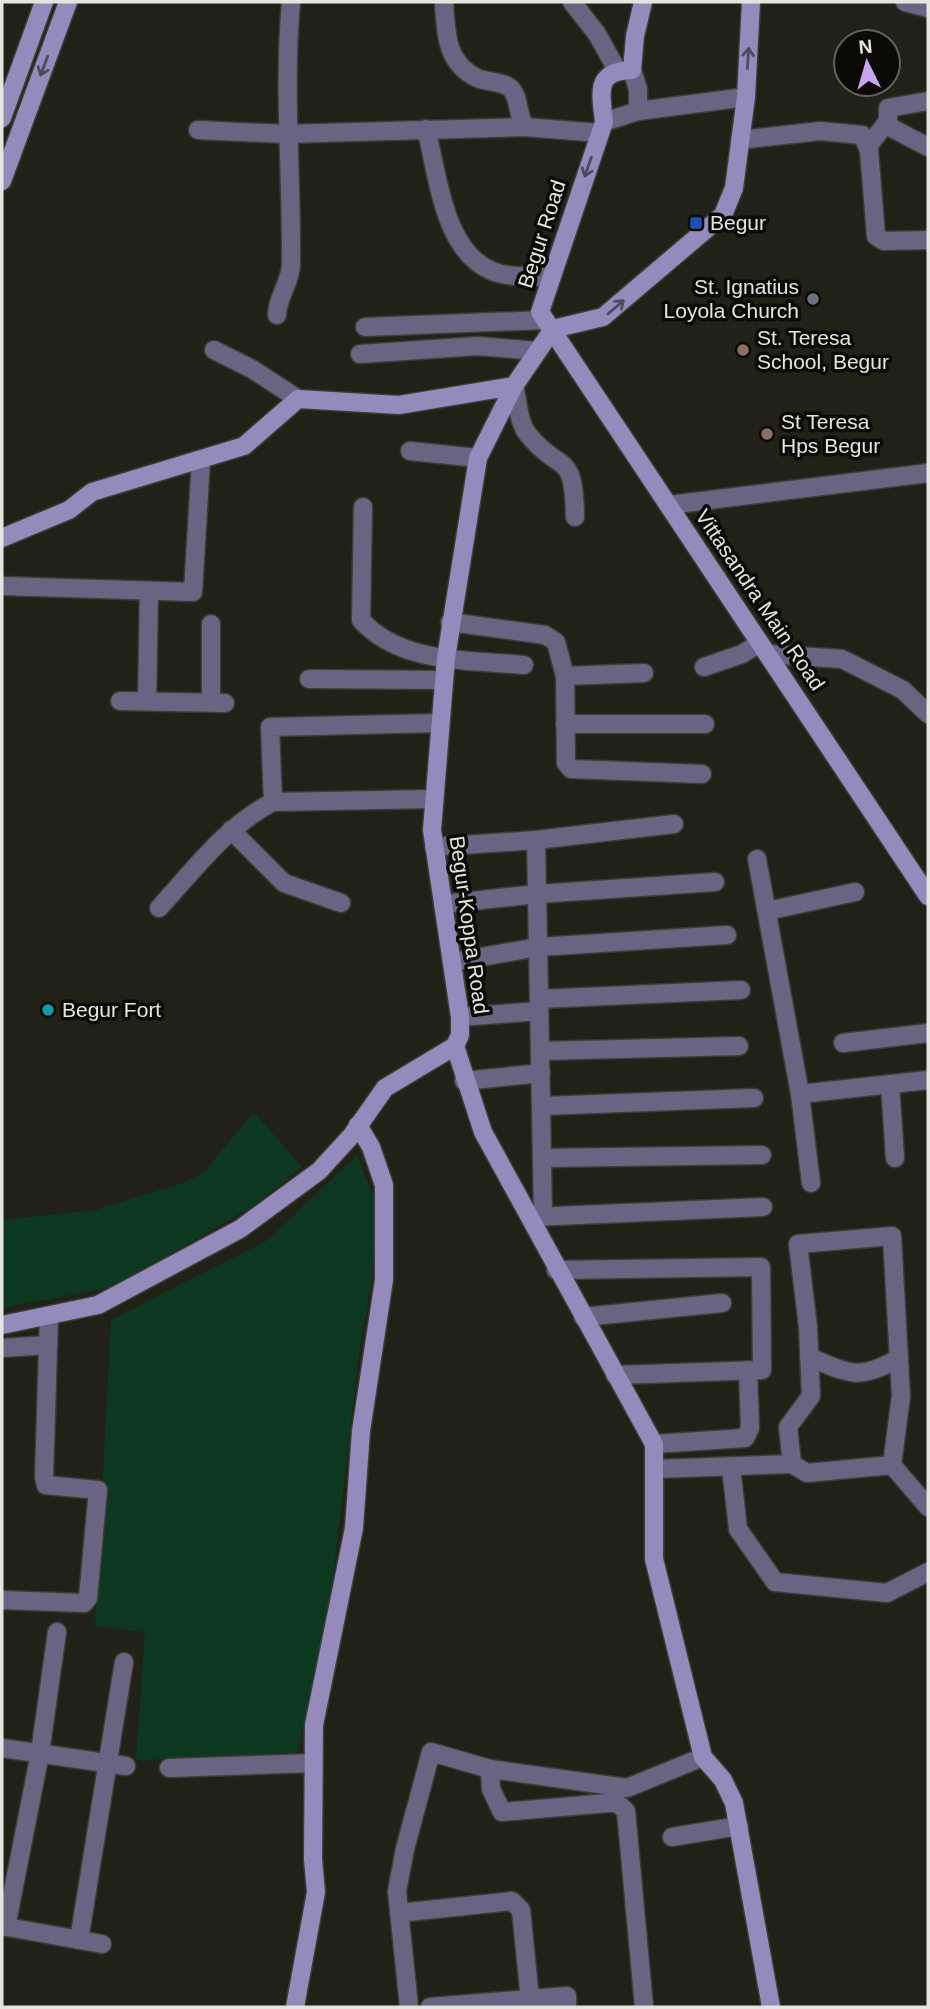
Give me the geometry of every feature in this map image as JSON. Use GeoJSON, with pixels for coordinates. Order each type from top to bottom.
{"type":"FeatureCollection","features":[{"type":"Feature","properties":{"kind":"street"},"geometry":{"type":"LineString","coordinates":[[2,118],[44,2]]}},
{"type":"Feature","properties":{"kind":"street"},"geometry":{"type":"LineString","coordinates":[[2,181],[68,2]]}},
{"type":"Feature","properties":{"kind":"street"},"geometry":{"type":"LineString","coordinates":[[277,315],[277,307],[291,268],[285,61],[291,2]]}},
{"type":"Feature","properties":{"kind":"street"},"geometry":{"type":"LineString","coordinates":[[444,2],[448,46],[457,63],[477,78],[508,86],[514,93],[520,120],[526,127]]}},
{"type":"Feature","properties":{"kind":"street"},"geometry":{"type":"LineString","coordinates":[[572,2],[638,89],[638,111]]}},
{"type":"Feature","properties":{"kind":"street","name":"Begur Road"},"geometry":{"type":"LineString","coordinates":[[548,325],[540,312],[602,128],[601,90],[604,79],[625,70],[642,2]]}},
{"type":"Feature","properties":{"kind":"street"},"geometry":{"type":"LineString","coordinates":[[365,327],[548,325],[603,317],[723,215],[734,188],[746,97],[751,2]]}},
{"type":"Feature","properties":{"kind":"street"},"geometry":{"type":"LineString","coordinates":[[905,2],[928,8]]}},
{"type":"Feature","properties":{"kind":"street"},"geometry":{"type":"LineString","coordinates":[[198,130],[286,134],[526,127],[602,128],[638,111],[746,97]]}},
{"type":"Feature","properties":{"kind":"street"},"geometry":{"type":"LineString","coordinates":[[868,146],[886,125],[888,108],[928,101]]}},
{"type":"Feature","properties":{"kind":"street"},"geometry":{"type":"LineString","coordinates":[[886,125],[928,147]]}},
{"type":"Feature","properties":{"kind":"street"},"geometry":{"type":"LineString","coordinates":[[426,129],[449,217],[461,244],[471,257],[495,272],[551,277]]}},
{"type":"Feature","properties":{"kind":"street"},"geometry":{"type":"LineString","coordinates":[[740,140],[820,131],[862,135],[868,146],[876,236],[884,242],[928,240]]}},
{"type":"Feature","properties":{"kind":"street","name":"Begur-Koppa Road"},"geometry":{"type":"LineString","coordinates":[[455,1046],[460,1035],[460,1017],[434,847],[432,799],[450,622],[478,458],[514,386],[537,351],[548,325]]}},
{"type":"Feature","properties":{"kind":"street","name":"Vittasandra Main Road"},"geometry":{"type":"LineString","coordinates":[[548,325],[928,896]]}},
{"type":"Feature","properties":{"kind":"street"},"geometry":{"type":"LineString","coordinates":[[360,354],[478,346],[537,351]]}},
{"type":"Feature","properties":{"kind":"street"},"geometry":{"type":"LineString","coordinates":[[214,350],[252,369],[298,399],[399,405],[514,386],[526,433],[540,449],[559,460],[570,471],[575,517]]}},
{"type":"Feature","properties":{"kind":"street"},"geometry":{"type":"LineString","coordinates":[[2,538],[69,510],[92,492],[167,467],[201,460],[244,446],[298,399]]}},
{"type":"Feature","properties":{"kind":"street"},"geometry":{"type":"LineString","coordinates":[[410,451],[478,458]]}},
{"type":"Feature","properties":{"kind":"street"},"geometry":{"type":"LineString","coordinates":[[2,586],[193,592],[201,460]]}},
{"type":"Feature","properties":{"kind":"street"},"geometry":{"type":"LineString","coordinates":[[669,505],[928,473]]}},
{"type":"Feature","properties":{"kind":"street"},"geometry":{"type":"LineString","coordinates":[[363,507],[361,620],[384,637],[423,655],[524,665]]}},
{"type":"Feature","properties":{"kind":"street"},"geometry":{"type":"LineString","coordinates":[[147,701],[149,591]]}},
{"type":"Feature","properties":{"kind":"street"},"geometry":{"type":"LineString","coordinates":[[450,622],[551,638],[559,648],[565,676],[566,763],[571,769],[702,774]]}},
{"type":"Feature","properties":{"kind":"street"},"geometry":{"type":"LineString","coordinates":[[120,701],[218,702],[211,624]]}},
{"type":"Feature","properties":{"kind":"street"},"geometry":{"type":"LineString","coordinates":[[704,667],[765,649],[842,659],[903,690],[928,714]]}},
{"type":"Feature","properties":{"kind":"street"},"geometry":{"type":"LineString","coordinates":[[565,676],[644,673]]}},
{"type":"Feature","properties":{"kind":"street"},"geometry":{"type":"LineString","coordinates":[[309,680],[443,680]]}},
{"type":"Feature","properties":{"kind":"street"},"geometry":{"type":"LineString","coordinates":[[273,802],[270,727],[438,723]]}},
{"type":"Feature","properties":{"kind":"street"},"geometry":{"type":"LineString","coordinates":[[565,724],[705,724]]}},
{"type":"Feature","properties":{"kind":"street"},"geometry":{"type":"LineString","coordinates":[[159,908],[232,830],[250,814],[273,802],[432,799]]}},
{"type":"Feature","properties":{"kind":"street"},"geometry":{"type":"LineString","coordinates":[[434,847],[536,840],[674,824]]}},
{"type":"Feature","properties":{"kind":"street"},"geometry":{"type":"LineString","coordinates":[[232,830],[284,883],[341,903]]}},
{"type":"Feature","properties":{"kind":"street"},"geometry":{"type":"LineString","coordinates":[[535,1216],[542,1158],[536,840]]}},
{"type":"Feature","properties":{"kind":"street"},"geometry":{"type":"LineString","coordinates":[[757,859],[800,1094],[811,1183]]}},
{"type":"Feature","properties":{"kind":"street"},"geometry":{"type":"LineString","coordinates":[[443,904],[537,894],[715,882]]}},
{"type":"Feature","properties":{"kind":"street"},"geometry":{"type":"LineString","coordinates":[[768,911],[855,892]]}},
{"type":"Feature","properties":{"kind":"street"},"geometry":{"type":"LineString","coordinates":[[453,962],[538,947],[727,935]]}},
{"type":"Feature","properties":{"kind":"street"},"geometry":{"type":"LineString","coordinates":[[460,1017],[539,1005],[741,990]]}},
{"type":"Feature","properties":{"kind":"street"},"geometry":{"type":"LineString","coordinates":[[843,1043],[928,1032]]}},
{"type":"Feature","properties":{"kind":"street"},"geometry":{"type":"LineString","coordinates":[[2,1325],[98,1305],[121,1296],[240,1229],[319,1171],[385,1088],[455,1046],[464,1082],[483,1132],[535,1216],[556,1270],[654,1444],[654,1559],[703,1757],[723,1780],[734,1803],[771,2007]]}},
{"type":"Feature","properties":{"kind":"street"},"geometry":{"type":"LineString","coordinates":[[540,1051],[739,1046]]}},
{"type":"Feature","properties":{"kind":"street"},"geometry":{"type":"LineString","coordinates":[[464,1082],[541,1073]]}},
{"type":"Feature","properties":{"kind":"street"},"geometry":{"type":"LineString","coordinates":[[800,1094],[928,1080]]}},
{"type":"Feature","properties":{"kind":"street"},"geometry":{"type":"LineString","coordinates":[[890,1084],[895,1158]]}},
{"type":"Feature","properties":{"kind":"street"},"geometry":{"type":"LineString","coordinates":[[541,1105],[754,1098]]}},
{"type":"Feature","properties":{"kind":"street"},"geometry":{"type":"LineString","coordinates":[[295,2007],[316,1892],[310,1828],[314,1725],[354,1528],[361,1431],[384,1280],[384,1185],[371,1147],[358,1125]]}},
{"type":"Feature","properties":{"kind":"street"},"geometry":{"type":"LineString","coordinates":[[542,1158],[762,1155]]}},
{"type":"Feature","properties":{"kind":"street"},"geometry":{"type":"LineString","coordinates":[[535,1216],[763,1207]]}},
{"type":"Feature","properties":{"kind":"street"},"geometry":{"type":"LineString","coordinates":[[792,1464],[788,1427],[811,1396],[799,1244],[891,1236],[901,1396],[892,1465],[928,1507]]}},
{"type":"Feature","properties":{"kind":"street"},"geometry":{"type":"LineString","coordinates":[[556,1270],[761,1267],[762,1370],[615,1375]]}},
{"type":"Feature","properties":{"kind":"street"},"geometry":{"type":"LineString","coordinates":[[583,1317],[722,1303]]}},
{"type":"Feature","properties":{"kind":"street"},"geometry":{"type":"LineString","coordinates":[[2,1600],[84,1604],[88,1598],[98,1490],[46,1485],[44,1477],[49,1316]]}},
{"type":"Feature","properties":{"kind":"street"},"geometry":{"type":"LineString","coordinates":[[2,1348],[48,1345]]}},
{"type":"Feature","properties":{"kind":"street"},"geometry":{"type":"LineString","coordinates":[[809,1357],[842,1371],[871,1374],[899,1358]]}},
{"type":"Feature","properties":{"kind":"street"},"geometry":{"type":"LineString","coordinates":[[654,1444],[745,1438],[750,1428],[748,1370]]}},
{"type":"Feature","properties":{"kind":"street"},"geometry":{"type":"LineString","coordinates":[[656,1469],[792,1464],[807,1473],[892,1465]]}},
{"type":"Feature","properties":{"kind":"street"},"geometry":{"type":"LineString","coordinates":[[731,1467],[738,1530],[775,1582],[887,1593],[928,1572]]}},
{"type":"Feature","properties":{"kind":"street"},"geometry":{"type":"LineString","coordinates":[[57,1632],[40,1753],[4,1927],[102,1944]]}},
{"type":"Feature","properties":{"kind":"street"},"geometry":{"type":"LineString","coordinates":[[79,1940],[124,1662]]}},
{"type":"Feature","properties":{"kind":"street"},"geometry":{"type":"LineString","coordinates":[[2,1748],[126,1766]]}},
{"type":"Feature","properties":{"kind":"street"},"geometry":{"type":"LineString","coordinates":[[409,2007],[399,1913],[399,1873],[431,1752],[490,1769],[627,1788],[703,1757]]}},
{"type":"Feature","properties":{"kind":"street"},"geometry":{"type":"LineString","coordinates":[[169,1769],[311,1764]]}},
{"type":"Feature","properties":{"kind":"street"},"geometry":{"type":"LineString","coordinates":[[490,1769],[491,1788],[502,1812],[608,1803],[617,1803],[626,1811],[644,2007]]}},
{"type":"Feature","properties":{"kind":"street"},"geometry":{"type":"LineString","coordinates":[[672,1837],[738,1826]]}},
{"type":"Feature","properties":{"kind":"street"},"geometry":{"type":"LineString","coordinates":[[399,1913],[512,1901],[520,1910],[530,1999]]}},
{"type":"Feature","properties":{"kind":"street"},"geometry":{"type":"LineString","coordinates":[[430,2007],[567,1996],[568,2007]]}},
{"type":"Feature","properties":{"kind":"green space"},"geometry":{"type":"Polygon","coordinates":[[[254,1112],[302,1167],[255,1205],[113,1287],[2,1308],[2,1220],[95,1210],[186,1182],[204,1172],[254,1112]]]}},
{"type":"Feature","properties":{"kind":"green space"},"geometry":{"type":"Polygon","coordinates":[[[357,1155],[376,1202],[372,1281],[359,1353],[332,1587],[297,1756],[136,1760],[145,1632],[95,1626],[111,1320],[268,1240],[357,1155]]]}},
{"type":"Feature","properties":{"kind":"waterway"},"geometry":{"type":"LineString","coordinates":[[873,471],[895,469]]}},
{"type":"Feature","properties":{"kind":"place","name":"Begur"},"geometry":{"type":"Point","coordinates":[696,223]}},
{"type":"Feature","properties":{"kind":"place","name":"St. Ignatius Loyola Church"},"geometry":{"type":"Point","coordinates":[813,299]}},
{"type":"Feature","properties":{"kind":"place","name":"St. Teresa School, Begur"},"geometry":{"type":"Point","coordinates":[743,350]}},
{"type":"Feature","properties":{"kind":"place","name":"St Teresa Hps Begur"},"geometry":{"type":"Point","coordinates":[767,434]}},
{"type":"Feature","properties":{"kind":"place","name":"Begur Fort"},"geometry":{"type":"Point","coordinates":[48,1010]}}]}
